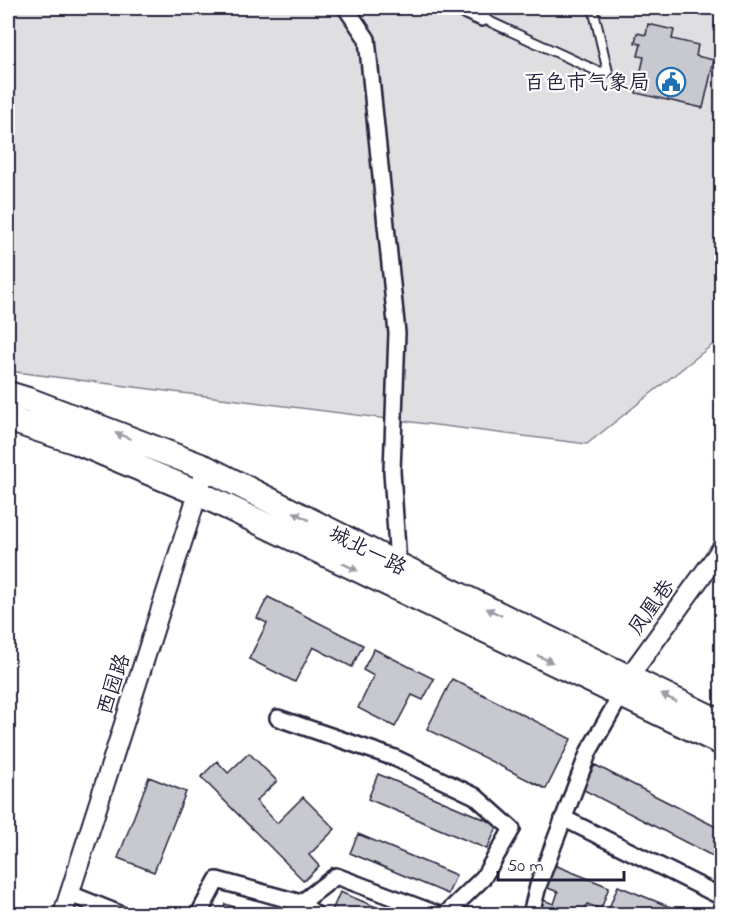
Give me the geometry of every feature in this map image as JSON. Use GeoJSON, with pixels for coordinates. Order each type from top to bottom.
{"type":"FeatureCollection","features":[{"type":"Feature","properties":{"kind":"main road","name":"城北一路"},"geometry":{"type":"LineString","coordinates":[[8,394],[206,468],[398,565],[624,687],[722,743]]}},
{"type":"Feature","properties":{"kind":"main road","name":"城北一路"},"geometry":{"type":"LineString","coordinates":[[8,419],[76,442],[198,493],[624,687],[722,723]]}},
{"type":"Feature","properties":{"kind":"street"},"geometry":{"type":"LineString","coordinates":[[346,8],[368,39],[396,322],[392,471],[398,565]]}},
{"type":"Feature","properties":{"kind":"street"},"geometry":{"type":"LineString","coordinates":[[460,8],[482,18]]}},
{"type":"Feature","properties":{"kind":"street","name":"西园路"},"geometry":{"type":"LineString","coordinates":[[63,915],[206,468]]}},
{"type":"Feature","properties":{"kind":"street","name":"凤凰巷"},"geometry":{"type":"LineString","coordinates":[[624,687],[722,548]]}},
{"type":"Feature","properties":{"kind":"street"},"geometry":{"type":"LineString","coordinates":[[531,915],[538,886],[589,751],[624,687]]}},
{"type":"Feature","properties":{"kind":"street"},"geometry":{"type":"LineString","coordinates":[[278,718],[395,758],[475,796],[512,829],[483,878],[446,915]]}},
{"type":"Feature","properties":{"kind":"street"},"geometry":{"type":"LineString","coordinates":[[563,818],[722,897]]}},
{"type":"Feature","properties":{"kind":"street"},"geometry":{"type":"LineString","coordinates":[[301,903],[336,876],[437,915]]}},
{"type":"Feature","properties":{"kind":"street"},"geometry":{"type":"LineString","coordinates":[[200,915],[217,880],[301,903],[315,915]]}},
{"type":"Feature","properties":{"kind":"street"},"geometry":{"type":"LineString","coordinates":[[70,894],[120,915]]}},
{"type":"Feature","properties":{"kind":"lane"},"geometry":{"type":"LineString","coordinates":[[482,18],[597,71],[608,72],[593,8]]}},
{"type":"Feature","properties":{"kind":"shaded area"},"geometry":{"type":"Polygon","coordinates":[[[8,8],[721,8],[721,338],[587,444],[8,371],[8,8]]]}},
{"type":"Feature","properties":{"kind":"building"},"geometry":{"type":"Polygon","coordinates":[[[648,24],[674,30],[672,39],[698,45],[696,56],[714,60],[703,108],[636,93],[644,57],[638,56],[641,44],[635,43],[637,33],[646,35],[648,24]]]}},
{"type":"Feature","properties":{"kind":"building"},"geometry":{"type":"Polygon","coordinates":[[[268,597],[363,645],[352,667],[313,647],[295,682],[249,659],[267,623],[257,618],[268,597]]]}},
{"type":"Feature","properties":{"kind":"building"},"geometry":{"type":"Polygon","coordinates":[[[374,649],[434,679],[423,700],[412,695],[395,727],[358,708],[374,676],[363,670],[374,649]]]}},
{"type":"Feature","properties":{"kind":"building"},"geometry":{"type":"Polygon","coordinates":[[[452,679],[571,739],[546,789],[427,729],[452,679]]]}},
{"type":"Feature","properties":{"kind":"building"},"geometry":{"type":"Polygon","coordinates":[[[249,753],[277,781],[256,801],[277,823],[303,797],[335,829],[309,855],[319,866],[304,881],[201,777],[217,761],[228,773],[249,753]]]}},
{"type":"Feature","properties":{"kind":"building"},"geometry":{"type":"Polygon","coordinates":[[[595,765],[722,830],[722,861],[582,789],[595,765]]]}},
{"type":"Feature","properties":{"kind":"building"},"geometry":{"type":"Polygon","coordinates":[[[378,774],[498,825],[487,849],[368,799],[378,774]]]}},
{"type":"Feature","properties":{"kind":"building"},"geometry":{"type":"Polygon","coordinates":[[[149,777],[186,792],[154,872],[118,858],[149,777]]]}},
{"type":"Feature","properties":{"kind":"building"},"geometry":{"type":"Polygon","coordinates":[[[358,834],[456,875],[448,894],[350,853],[358,834]]]}},
{"type":"Feature","properties":{"kind":"building"},"geometry":{"type":"Polygon","coordinates":[[[552,864],[609,887],[601,909],[587,904],[583,914],[534,913],[540,899],[554,904],[558,892],[543,886],[552,864]]]}},
{"type":"Feature","properties":{"kind":"building"},"geometry":{"type":"Polygon","coordinates":[[[618,886],[675,909],[673,914],[624,914],[609,908],[618,886]]]}},
{"type":"Feature","properties":{"kind":"building"},"geometry":{"type":"Polygon","coordinates":[[[340,892],[393,914],[331,913],[340,892]]]}},
{"type":"Feature","properties":{"kind":"building"},"geometry":{"type":"Polygon","coordinates":[[[225,904],[256,914],[222,914],[225,904]]]}},
{"type":"Feature","properties":{"kind":"building"},"geometry":{"type":"Polygon","coordinates":[[[469,908],[492,914],[467,914],[469,908]]]}},
{"type":"Feature","properties":{"kind":"place","name":"百色市气象局"},"geometry":{"type":"Point","coordinates":[671,82]}}]}
